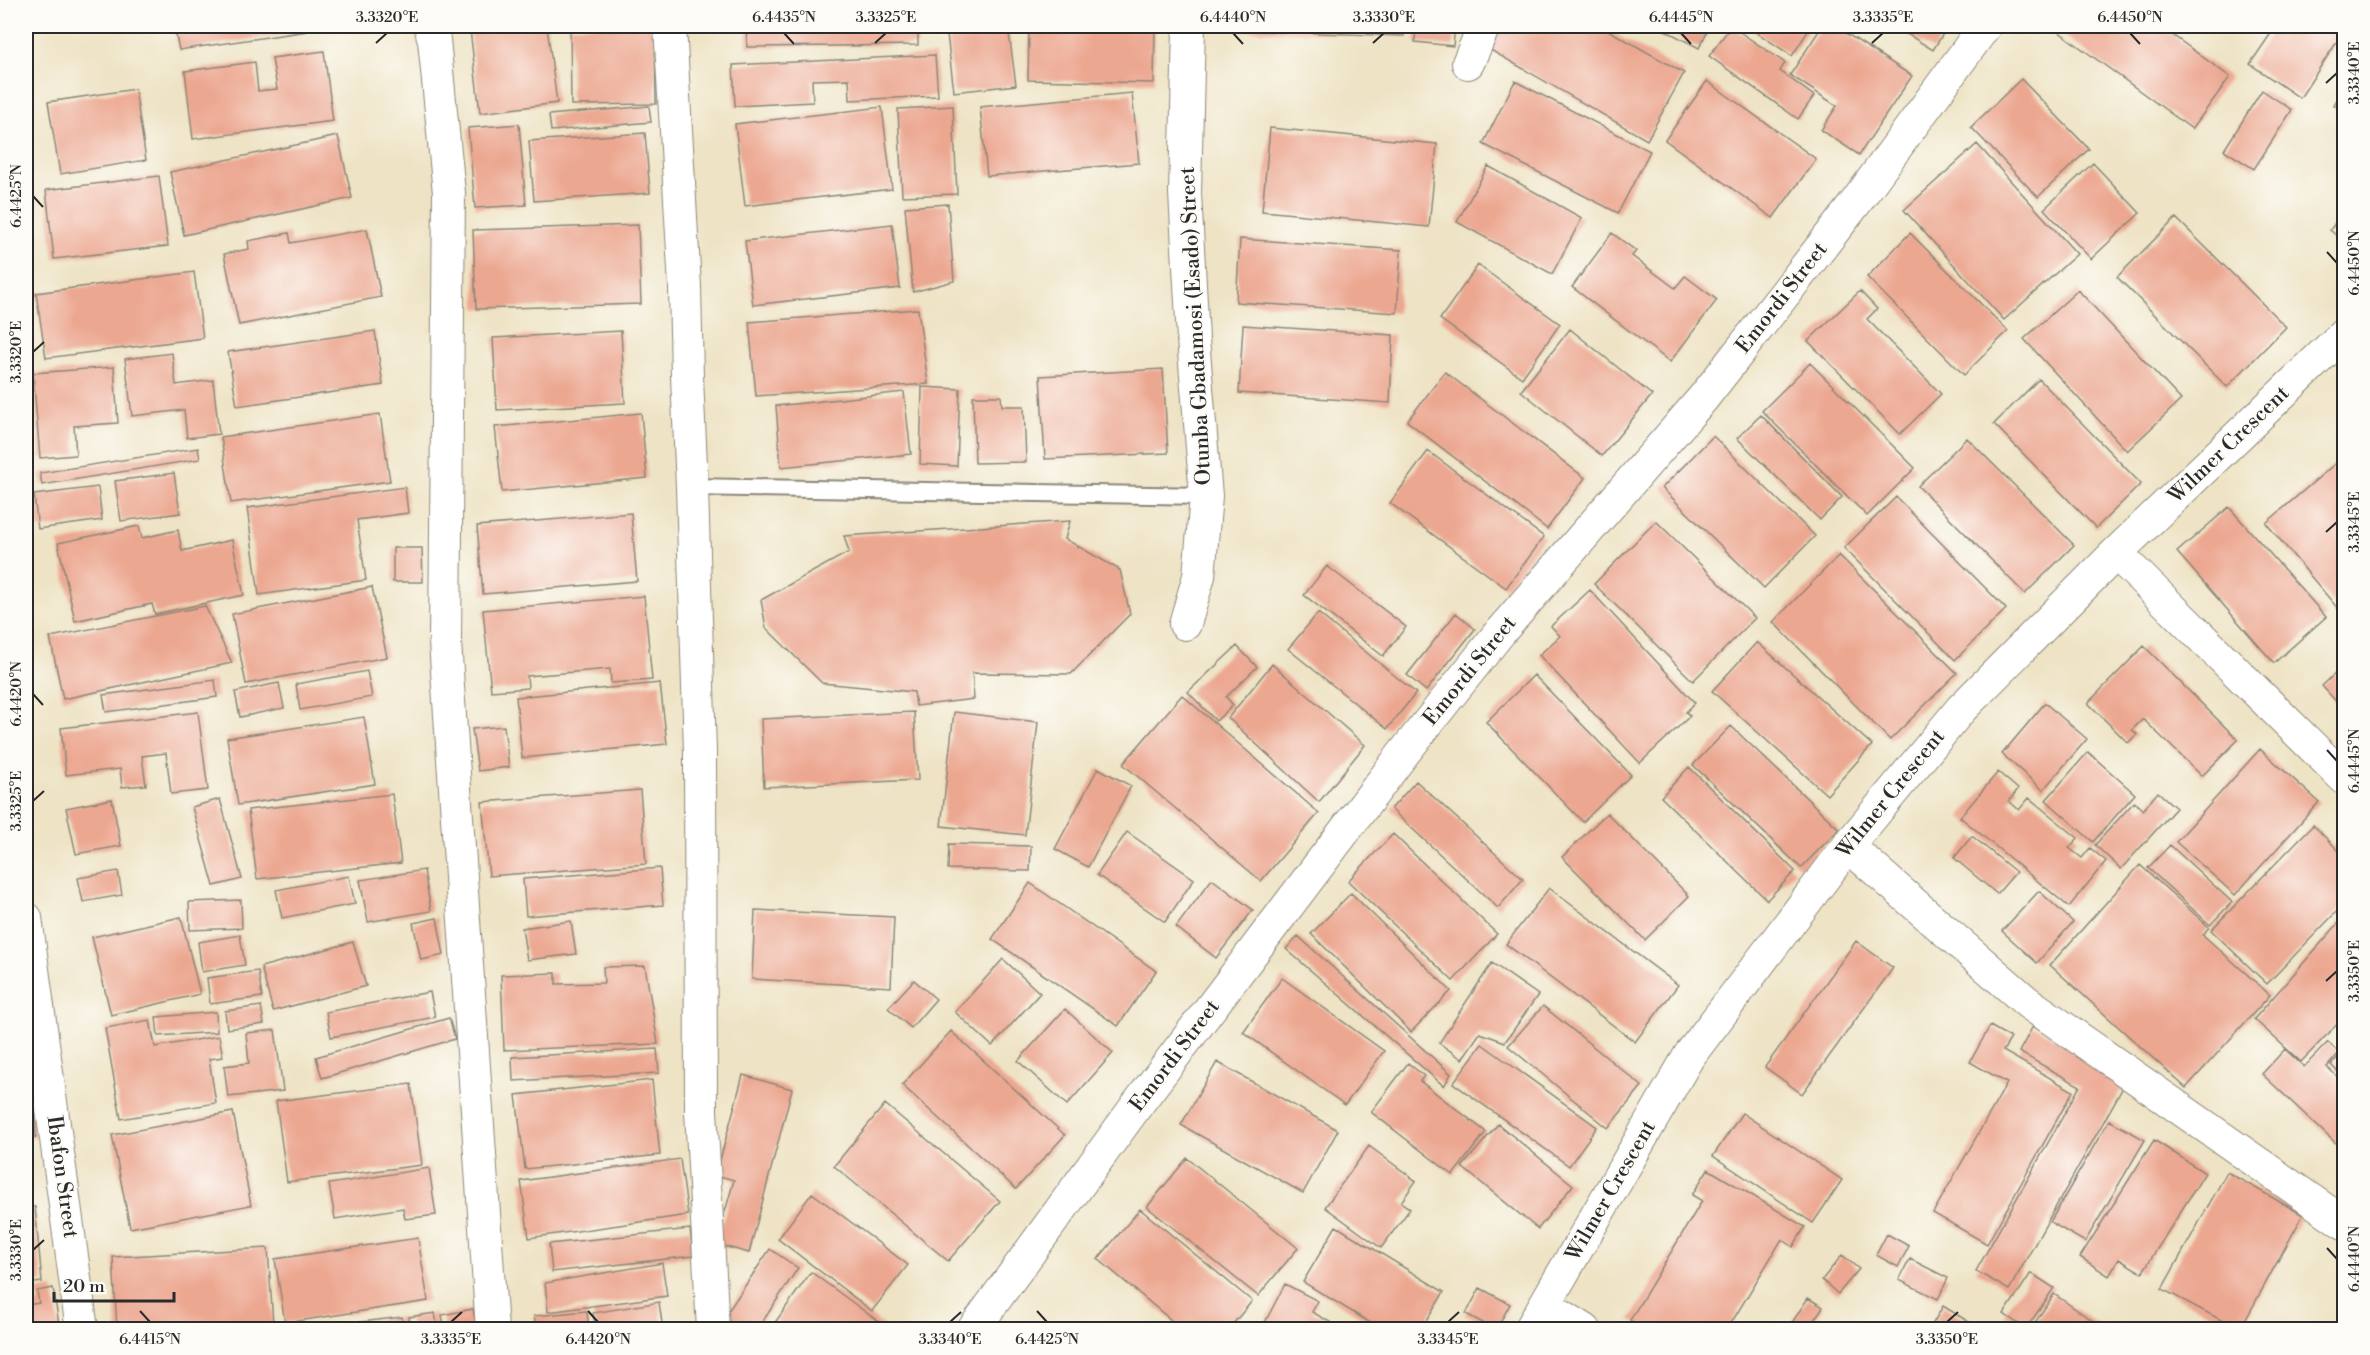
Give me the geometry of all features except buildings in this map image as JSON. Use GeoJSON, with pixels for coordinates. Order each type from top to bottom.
{"type":"FeatureCollection","features":[{"type":"Feature","properties":{"kind":"street"},"geometry":{"type":"LineString","coordinates":[[430,26],[434,40],[449,193],[445,642],[492,1329]]}},
{"type":"Feature","properties":{"kind":"street"},"geometry":{"type":"LineString","coordinates":[[670,26],[685,287],[692,487],[700,752],[701,1111],[713,1329]]}},
{"type":"Feature","properties":{"kind":"street","name":"Otunba Gbadamosi (Esado) Street"},"geometry":{"type":"LineString","coordinates":[[1185,624],[1199,576],[1206,496],[1193,339],[1185,193],[1189,26]]}},
{"type":"Feature","properties":{"kind":"street"},"geometry":{"type":"LineString","coordinates":[[1468,63],[1484,26]]}},
{"type":"Feature","properties":{"kind":"street","name":"Emordi Street"},"geometry":{"type":"LineString","coordinates":[[973,1329],[1137,1106],[1403,754],[1501,631],[1712,387],[1854,205],[1985,26]]}},
{"type":"Feature","properties":{"kind":"street","name":"Wilmer Crescent"},"geometry":{"type":"LineString","coordinates":[[1538,1317],[1689,1056],[1848,846],[1961,710],[2116,553],[2344,334]]}},
{"type":"Feature","properties":{"kind":"street"},"geometry":{"type":"LineString","coordinates":[[2116,553],[2344,778]]}},
{"type":"Feature","properties":{"kind":"street"},"geometry":{"type":"LineString","coordinates":[[1848,846],[2026,1002],[2344,1223]]}},
{"type":"Feature","properties":{"kind":"street","name":"Ibafon Street"},"geometry":{"type":"LineString","coordinates":[[26,918],[82,1329]]}},
{"type":"Feature","properties":{"kind":"street"},"geometry":{"type":"LineString","coordinates":[[1538,1317],[1585,1329]]}},
{"type":"Feature","properties":{"kind":"lane"},"geometry":{"type":"LineString","coordinates":[[692,487],[1206,496]]}}]}
